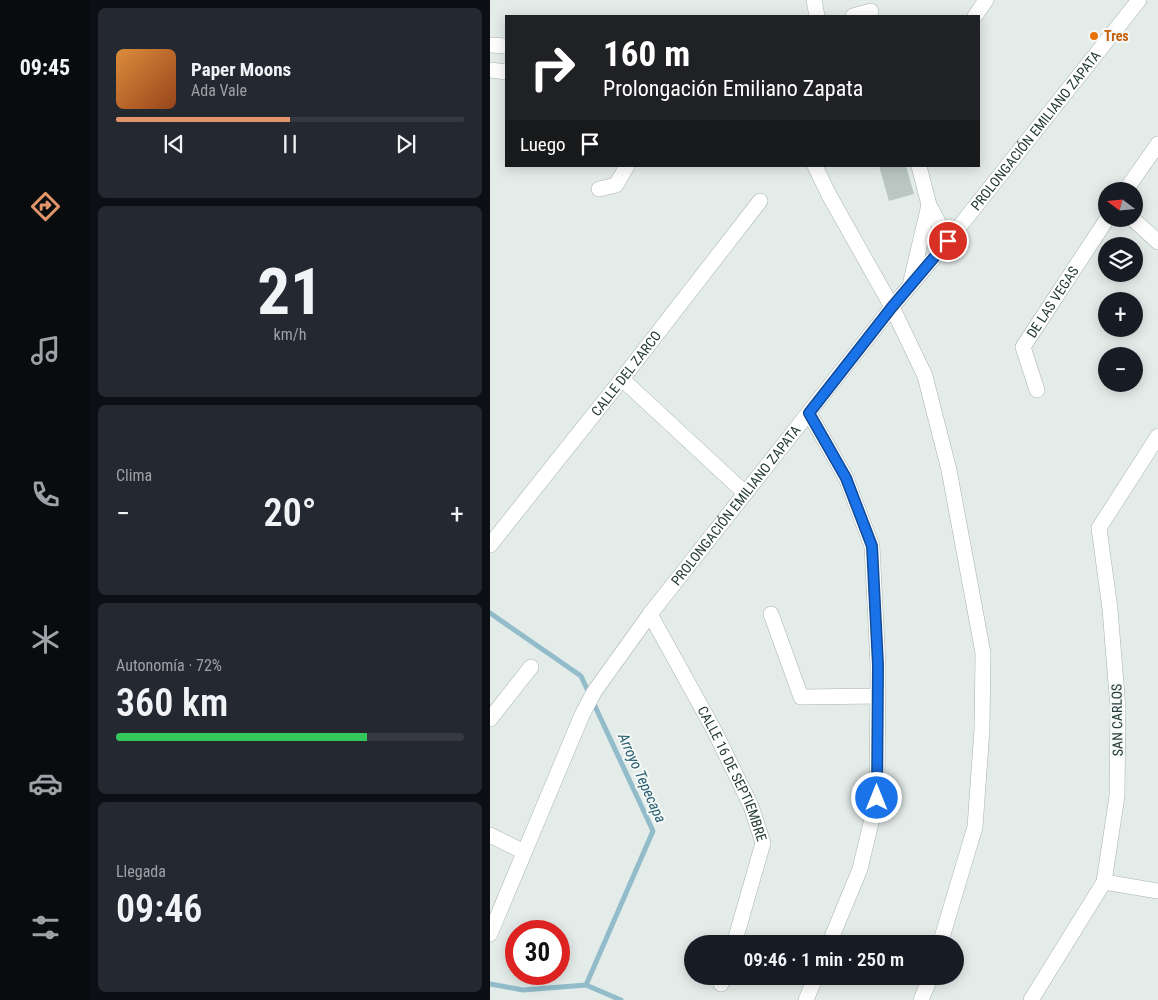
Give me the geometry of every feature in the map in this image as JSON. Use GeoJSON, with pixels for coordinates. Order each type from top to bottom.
{"type":"FeatureCollection","features":[{"type":"Feature","properties":{"kind":"street"},"geometry":{"type":"LineString","coordinates":[[814,0],[817,15]]}},
{"type":"Feature","properties":{"kind":"street"},"geometry":{"type":"LineString","coordinates":[[976,15],[986,0]]}},
{"type":"Feature","properties":{"kind":"street","name":"PROLONGACIÓN EMILIANO ZAPATA"},"geometry":{"type":"LineString","coordinates":[[490,934],[582,715],[594,692],[650,614],[745,493],[1139,0]]}},
{"type":"Feature","properties":{"kind":"street"},"geometry":{"type":"LineString","coordinates":[[855,15],[870,9]]}},
{"type":"Feature","properties":{"kind":"street"},"geometry":{"type":"LineString","coordinates":[[490,45],[505,46]]}},
{"type":"Feature","properties":{"kind":"street"},"geometry":{"type":"LineString","coordinates":[[490,70],[505,72]]}},
{"type":"Feature","properties":{"kind":"street"},"geometry":{"type":"LineString","coordinates":[[1131,182],[1158,144]]}},
{"type":"Feature","properties":{"kind":"street"},"geometry":{"type":"LineString","coordinates":[[599,189],[616,185],[626,167]]}},
{"type":"Feature","properties":{"kind":"street"},"geometry":{"type":"LineString","coordinates":[[815,167],[829,195],[892,307],[925,376],[949,470],[983,653],[982,729],[975,827],[943,935]]}},
{"type":"Feature","properties":{"kind":"street"},"geometry":{"type":"LineString","coordinates":[[918,167],[929,205],[948,241]]}},
{"type":"Feature","properties":{"kind":"street","name":"CALLE DEL ZARCO"},"geometry":{"type":"LineString","coordinates":[[490,545],[760,201]]}},
{"type":"Feature","properties":{"kind":"street"},"geometry":{"type":"LineString","coordinates":[[910,285],[929,205]]}},
{"type":"Feature","properties":{"kind":"street"},"geometry":{"type":"LineString","coordinates":[[1142,227],[1158,242]]}},
{"type":"Feature","properties":{"kind":"street","name":"DE LAS VEGAS"},"geometry":{"type":"LineString","coordinates":[[1037,390],[1023,347],[1101,228]]}},
{"type":"Feature","properties":{"kind":"street"},"geometry":{"type":"LineString","coordinates":[[622,379],[745,493]]}},
{"type":"Feature","properties":{"kind":"street"},"geometry":{"type":"LineString","coordinates":[[809,413],[846,478],[872,546],[878,665],[877,798],[860,869],[833,935]]}},
{"type":"Feature","properties":{"kind":"street","name":"SAN CARLOS"},"geometry":{"type":"LineString","coordinates":[[1031,1000],[1104,882],[1117,796],[1118,708],[1110,609],[1099,528],[1158,436]]}},
{"type":"Feature","properties":{"kind":"street","name":"CALLE 16 DE SEPTIEMBRE"},"geometry":{"type":"LineString","coordinates":[[650,614],[714,730],[751,806],[762,843],[736,935]]}},
{"type":"Feature","properties":{"kind":"street"},"geometry":{"type":"LineString","coordinates":[[771,614],[801,697],[878,696]]}},
{"type":"Feature","properties":{"kind":"street"},"geometry":{"type":"LineString","coordinates":[[490,719],[531,667]]}},
{"type":"Feature","properties":{"kind":"street"},"geometry":{"type":"LineString","coordinates":[[490,835],[524,852]]}},
{"type":"Feature","properties":{"kind":"street"},"geometry":{"type":"LineString","coordinates":[[1104,882],[1158,891]]}},
{"type":"Feature","properties":{"kind":"street"},"geometry":{"type":"LineString","coordinates":[[806,1000],[812,985]]}},
{"type":"Feature","properties":{"kind":"street"},"geometry":{"type":"LineString","coordinates":[[920,1000],[927,985]]}},
{"type":"Feature","properties":{"kind":"building"},"geometry":{"type":"Polygon","coordinates":[[[879,167],[906,167],[914,194],[889,201],[879,167]]]}},
{"type":"Feature","properties":{"kind":"waterway","name":"Arroyo Tepecapa"},"geometry":{"type":"LineString","coordinates":[[490,613],[581,676],[653,831],[586,985],[621,1000]]}},
{"type":"Feature","properties":{"kind":"waterway"},"geometry":{"type":"LineString","coordinates":[[490,984],[523,990],[586,985]]}},
{"type":"Feature","properties":{"kind":"place","name":"Tres"},"geometry":{"type":"Point","coordinates":[1094,36]}},
{"type":"Feature","properties":{"kind":"route"},"geometry":{"type":"LineString","coordinates":[[877,798],[878,665],[872,546],[846,478],[809,413],[892,307],[948,241]]}}]}
